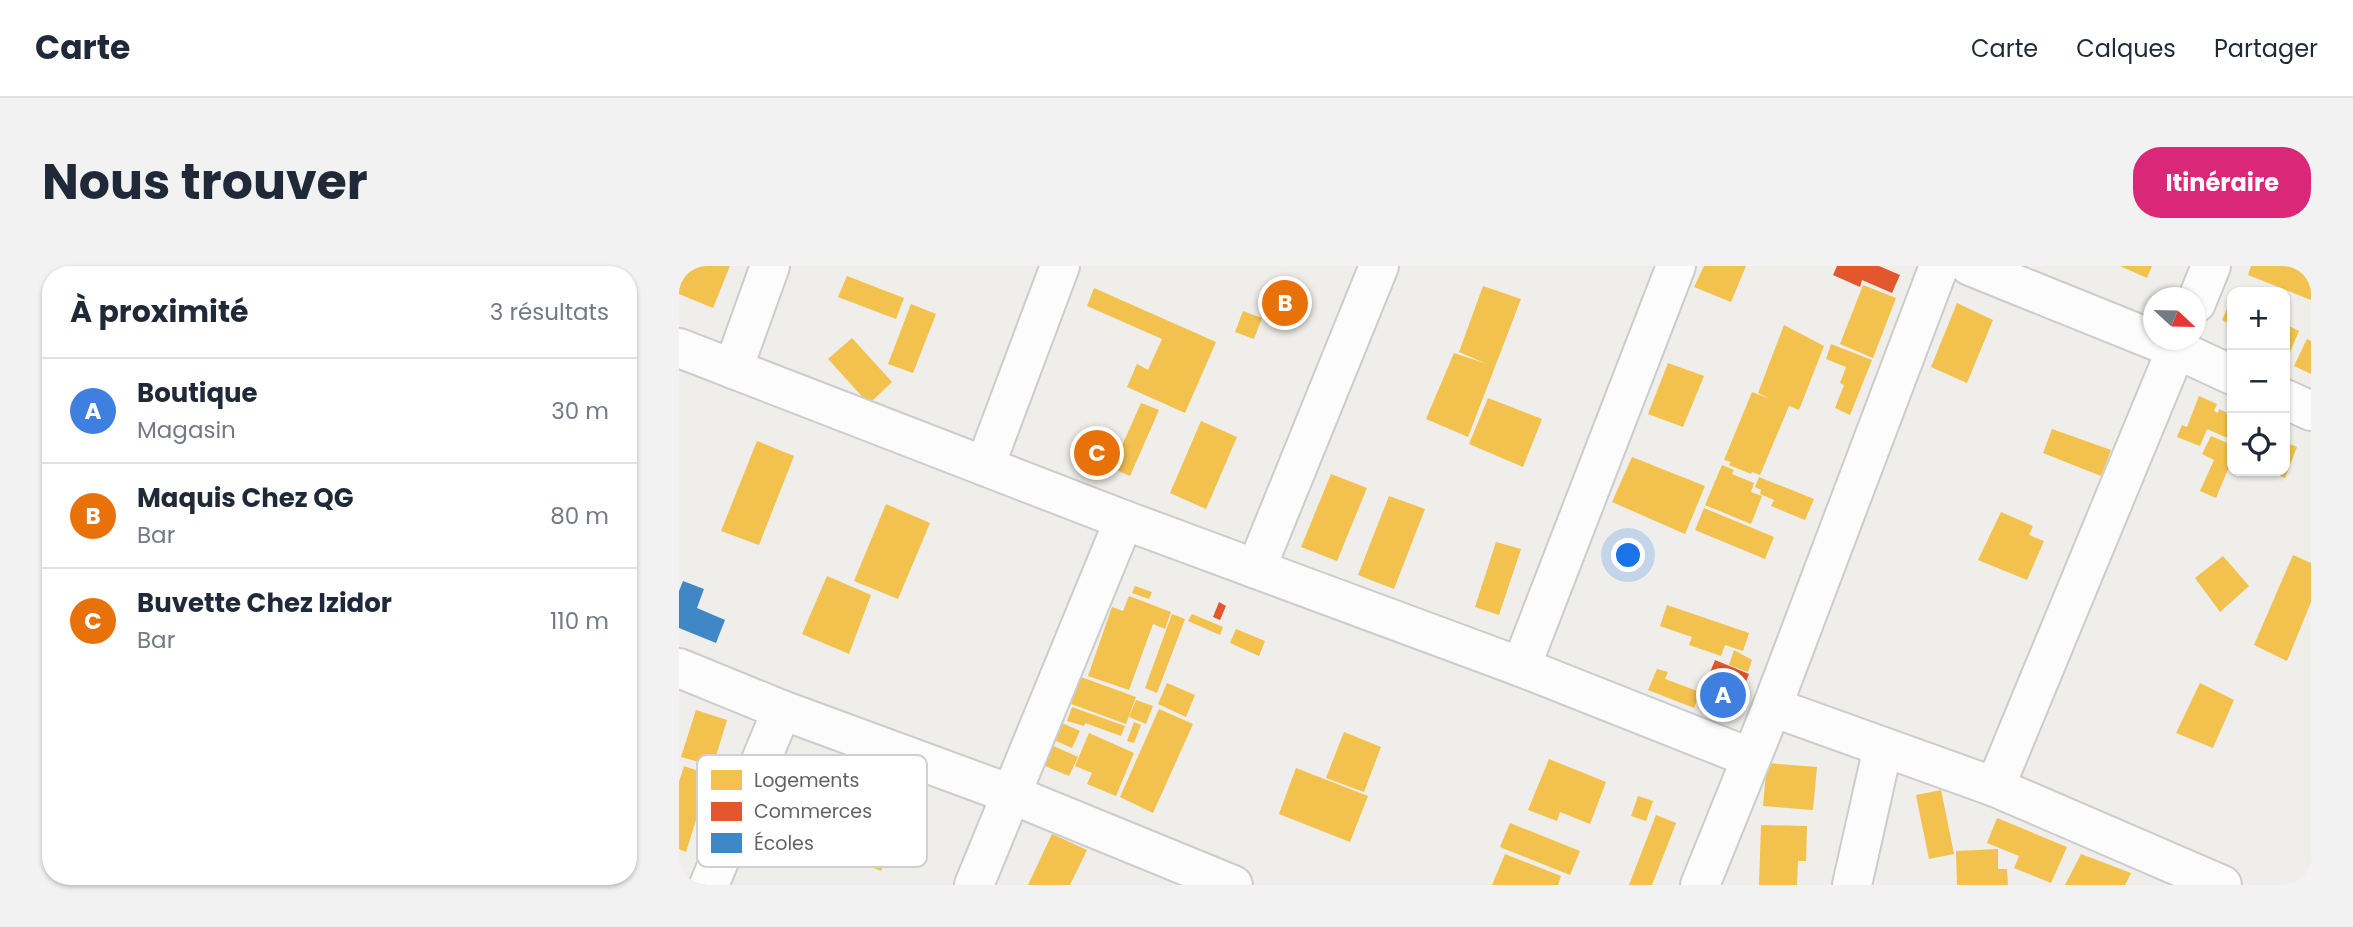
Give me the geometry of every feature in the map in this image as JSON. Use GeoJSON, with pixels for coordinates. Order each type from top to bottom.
{"type":"FeatureCollection","features":[{"type":"Feature","properties":{"kind":"street"},"geometry":{"type":"LineString","coordinates":[[733,369],[770,266]]}},
{"type":"Feature","properties":{"kind":"street"},"geometry":{"type":"LineString","coordinates":[[985,466],[1060,266]]}},
{"type":"Feature","properties":{"kind":"street"},"geometry":{"type":"LineString","coordinates":[[1256,569],[1379,266]]}},
{"type":"Feature","properties":{"kind":"street"},"geometry":{"type":"LineString","coordinates":[[1521,667],[1676,266]]}},
{"type":"Feature","properties":{"kind":"street"},"geometry":{"type":"LineString","coordinates":[[1700,885],[1772,707],[1938,266]]}},
{"type":"Feature","properties":{"kind":"street"},"geometry":{"type":"LineString","coordinates":[[1970,266],[2143,331]]}},
{"type":"Feature","properties":{"kind":"street"},"geometry":{"type":"LineString","coordinates":[[2202,287],[2211,266]]}},
{"type":"Feature","properties":{"kind":"street"},"geometry":{"type":"LineString","coordinates":[[679,348],[1124,520],[1521,667],[1751,758]]}},
{"type":"Feature","properties":{"kind":"street"},"geometry":{"type":"LineString","coordinates":[[1995,787],[2176,350]]}},
{"type":"Feature","properties":{"kind":"street"},"geometry":{"type":"LineString","coordinates":[[2188,350],[2227,372]]}},
{"type":"Feature","properties":{"kind":"street"},"geometry":{"type":"LineString","coordinates":[[2290,402],[2311,411]]}},
{"type":"Feature","properties":{"kind":"street"},"geometry":{"type":"LineString","coordinates":[[974,885],[1124,520]]}},
{"type":"Feature","properties":{"kind":"street"},"geometry":{"type":"LineString","coordinates":[[679,668],[904,755]]}},
{"type":"Feature","properties":{"kind":"street"},"geometry":{"type":"LineString","coordinates":[[1772,707],[1995,787],[2222,885]]}},
{"type":"Feature","properties":{"kind":"street"},"geometry":{"type":"LineString","coordinates":[[763,755],[782,710]]}},
{"type":"Feature","properties":{"kind":"street"},"geometry":{"type":"LineString","coordinates":[[1851,885],[1883,747]]}},
{"type":"Feature","properties":{"kind":"street"},"geometry":{"type":"LineString","coordinates":[[927,763],[1013,795],[1186,876],[1233,885]]}},
{"type":"Feature","properties":{"kind":"street"},"geometry":{"type":"LineString","coordinates":[[709,885],[717,867]]}},
{"type":"Feature","properties":{"kind":"building: Logements"},"geometry":{"type":"Polygon","coordinates":[[[679,266],[730,266],[713,308],[679,294],[679,266]]]}},
{"type":"Feature","properties":{"kind":"building: Logements"},"geometry":{"type":"Polygon","coordinates":[[[1704,266],[1746,266],[1731,302],[1694,287],[1704,266]]]}},
{"type":"Feature","properties":{"kind":"building: Logements"},"geometry":{"type":"Polygon","coordinates":[[[2120,266],[2152,266],[2147,278],[2120,266]]]}},
{"type":"Feature","properties":{"kind":"building: Logements"},"geometry":{"type":"Polygon","coordinates":[[[2251,266],[2311,266],[2311,300],[2290,292],[2290,287],[2278,287],[2248,275],[2251,266]]]}},
{"type":"Feature","properties":{"kind":"building: Logements"},"geometry":{"type":"Polygon","coordinates":[[[847,276],[904,298],[896,319],[838,297],[847,276]]]}},
{"type":"Feature","properties":{"kind":"building: Logements"},"geometry":{"type":"Polygon","coordinates":[[[1863,285],[1896,298],[1873,358],[1840,344],[1863,285]]]}},
{"type":"Feature","properties":{"kind":"building: Logements"},"geometry":{"type":"Polygon","coordinates":[[[1483,286],[1521,299],[1468,437],[1426,419],[1454,353],[1487,364],[1459,352],[1483,286]]]}},
{"type":"Feature","properties":{"kind":"building: Logements"},"geometry":{"type":"Polygon","coordinates":[[[1094,288],[1216,342],[1185,413],[1127,387],[1137,364],[1148,370],[1162,339],[1087,306],[1094,288]]]}},
{"type":"Feature","properties":{"kind":"building: Logements"},"geometry":{"type":"Polygon","coordinates":[[[1957,303],[1993,320],[1967,383],[1931,367],[1957,303]]]}},
{"type":"Feature","properties":{"kind":"building: Logements"},"geometry":{"type":"Polygon","coordinates":[[[911,304],[936,314],[913,373],[888,364],[911,304]]]}},
{"type":"Feature","properties":{"kind":"building: Logements"},"geometry":{"type":"Polygon","coordinates":[[[2227,309],[2227,322],[2222,320],[2227,309]]]}},
{"type":"Feature","properties":{"kind":"building: Logements"},"geometry":{"type":"Polygon","coordinates":[[[1243,311],[1262,318],[1254,339],[1235,332],[1243,311]]]}},
{"type":"Feature","properties":{"kind":"building: Logements"},"geometry":{"type":"Polygon","coordinates":[[[1784,325],[1824,346],[1799,410],[1789,406],[1760,475],[1751,474],[1729,465],[1731,462],[1724,460],[1752,392],[1770,399],[1758,393],[1784,325]]]}},
{"type":"Feature","properties":{"kind":"building: Logements"},"geometry":{"type":"Polygon","coordinates":[[[2290,326],[2299,331],[2290,352],[2290,326]]]}},
{"type":"Feature","properties":{"kind":"building: Logements"},"geometry":{"type":"Polygon","coordinates":[[[852,338],[892,382],[869,404],[828,359],[852,338]]]}},
{"type":"Feature","properties":{"kind":"building: Logements"},"geometry":{"type":"Polygon","coordinates":[[[2307,339],[2311,341],[2311,374],[2294,366],[2307,339]]]}},
{"type":"Feature","properties":{"kind":"building: Logements"},"geometry":{"type":"Polygon","coordinates":[[[1831,344],[1872,360],[1850,415],[1835,408],[1844,385],[1840,383],[1846,367],[1826,359],[1831,344]]]}},
{"type":"Feature","properties":{"kind":"building: Logements"},"geometry":{"type":"Polygon","coordinates":[[[1668,363],[1704,376],[1683,427],[1648,414],[1668,363]]]}},
{"type":"Feature","properties":{"kind":"building: Logements"},"geometry":{"type":"Polygon","coordinates":[[[2199,396],[2217,404],[2214,411],[2218,413],[2219,409],[2227,413],[2227,438],[2207,429],[2200,446],[2177,437],[2182,425],[2187,427],[2199,396]]]}},
{"type":"Feature","properties":{"kind":"building: Logements"},"geometry":{"type":"Polygon","coordinates":[[[1488,398],[1542,419],[1523,467],[1469,444],[1488,398]]]}},
{"type":"Feature","properties":{"kind":"building: Logements"},"geometry":{"type":"Polygon","coordinates":[[[1141,403],[1159,410],[1130,476],[1112,468],[1141,403]]]}},
{"type":"Feature","properties":{"kind":"building: Logements"},"geometry":{"type":"Polygon","coordinates":[[[1201,421],[1237,437],[1206,509],[1170,493],[1201,421]]]}},
{"type":"Feature","properties":{"kind":"building: Logements"},"geometry":{"type":"Polygon","coordinates":[[[2052,429],[2111,450],[2101,476],[2043,453],[2052,429]]]}},
{"type":"Feature","properties":{"kind":"building: Logements"},"geometry":{"type":"Polygon","coordinates":[[[2211,436],[2227,443],[2227,472],[2216,498],[2200,491],[2214,460],[2202,454],[2211,436]]]}},
{"type":"Feature","properties":{"kind":"building: Logements"},"geometry":{"type":"Polygon","coordinates":[[[757,441],[794,456],[759,545],[721,531],[757,441]]]}},
{"type":"Feature","properties":{"kind":"building: Logements"},"geometry":{"type":"Polygon","coordinates":[[[2290,444],[2297,447],[2290,465],[2290,444]]]}},
{"type":"Feature","properties":{"kind":"building: Logements"},"geometry":{"type":"Polygon","coordinates":[[[1632,457],[1705,486],[1685,534],[1612,502],[1632,457]]]}},
{"type":"Feature","properties":{"kind":"building: Logements"},"geometry":{"type":"Polygon","coordinates":[[[1722,465],[1734,470],[1732,474],[1754,483],[1751,492],[1762,496],[1751,524],[1705,505],[1722,465]]]}},
{"type":"Feature","properties":{"kind":"building: Logements"},"geometry":{"type":"Polygon","coordinates":[[[1331,474],[1367,488],[1337,561],[1301,547],[1331,474]]]}},
{"type":"Feature","properties":{"kind":"building: Logements"},"geometry":{"type":"Polygon","coordinates":[[[1759,477],[1814,499],[1805,520],[1771,506],[1774,500],[1760,494],[1761,490],[1755,487],[1759,477]]]}},
{"type":"Feature","properties":{"kind":"building: Logements"},"geometry":{"type":"Polygon","coordinates":[[[1389,496],[1425,509],[1394,589],[1358,575],[1389,496]]]}},
{"type":"Feature","properties":{"kind":"building: Logements"},"geometry":{"type":"Polygon","coordinates":[[[886,504],[930,523],[898,599],[854,581],[886,504]]]}},
{"type":"Feature","properties":{"kind":"building: Logements"},"geometry":{"type":"Polygon","coordinates":[[[1704,508],[1774,537],[1765,559],[1695,530],[1704,508]]]}},
{"type":"Feature","properties":{"kind":"building: Logements"},"geometry":{"type":"Polygon","coordinates":[[[2001,512],[2033,526],[2029,535],[2044,541],[2027,580],[1978,560],[2001,512]]]}},
{"type":"Feature","properties":{"kind":"building: Logements"},"geometry":{"type":"Polygon","coordinates":[[[1496,542],[1521,549],[1499,615],[1475,607],[1496,542]]]}},
{"type":"Feature","properties":{"kind":"building: Logements"},"geometry":{"type":"Polygon","coordinates":[[[2293,555],[2311,563],[2311,602],[2287,661],[2254,645],[2293,555]]]}},
{"type":"Feature","properties":{"kind":"building: Logements"},"geometry":{"type":"Polygon","coordinates":[[[2223,556],[2249,586],[2220,612],[2195,578],[2223,556]]]}},
{"type":"Feature","properties":{"kind":"building: Logements"},"geometry":{"type":"Polygon","coordinates":[[[827,576],[871,595],[849,654],[802,634],[827,576]]]}},
{"type":"Feature","properties":{"kind":"building: Logements"},"geometry":{"type":"Polygon","coordinates":[[[1135,586],[1152,592],[1149,599],[1132,593],[1135,586]]]}},
{"type":"Feature","properties":{"kind":"building: Logements"},"geometry":{"type":"Polygon","coordinates":[[[1129,596],[1171,612],[1165,629],[1153,624],[1129,690],[1088,676],[1112,607],[1123,611],[1129,596]]]}},
{"type":"Feature","properties":{"kind":"building: Logements"},"geometry":{"type":"Polygon","coordinates":[[[1667,605],[1749,633],[1743,651],[1725,645],[1721,656],[1689,645],[1692,637],[1660,626],[1667,605]]]}},
{"type":"Feature","properties":{"kind":"building: Logements"},"geometry":{"type":"Polygon","coordinates":[[[1172,614],[1185,619],[1157,693],[1145,688],[1172,614]]]}},
{"type":"Feature","properties":{"kind":"building: Logements"},"geometry":{"type":"Polygon","coordinates":[[[1192,614],[1223,627],[1220,635],[1188,621],[1192,614]]]}},
{"type":"Feature","properties":{"kind":"building: Logements"},"geometry":{"type":"Polygon","coordinates":[[[1236,629],[1265,641],[1259,656],[1230,643],[1236,629]]]}},
{"type":"Feature","properties":{"kind":"building: Logements"},"geometry":{"type":"Polygon","coordinates":[[[1734,650],[1752,660],[1748,672],[1729,665],[1734,650]]]}},
{"type":"Feature","properties":{"kind":"building: Logements"},"geometry":{"type":"Polygon","coordinates":[[[1657,669],[1668,672],[1665,679],[1700,692],[1694,708],[1648,690],[1657,669]]]}},
{"type":"Feature","properties":{"kind":"building: Logements"},"geometry":{"type":"Polygon","coordinates":[[[1081,677],[1136,697],[1126,724],[1071,704],[1081,677]]]}},
{"type":"Feature","properties":{"kind":"building: Logements"},"geometry":{"type":"Polygon","coordinates":[[[1167,683],[1195,695],[1186,717],[1158,704],[1167,683]]]}},
{"type":"Feature","properties":{"kind":"building: Logements"},"geometry":{"type":"Polygon","coordinates":[[[2200,683],[2234,700],[2213,748],[2176,733],[2200,683]]]}},
{"type":"Feature","properties":{"kind":"building: Logements"},"geometry":{"type":"Polygon","coordinates":[[[1136,700],[1153,706],[1146,724],[1129,717],[1136,700]]]}},
{"type":"Feature","properties":{"kind":"building: Logements"},"geometry":{"type":"Polygon","coordinates":[[[1072,707],[1125,726],[1121,736],[1085,723],[1084,726],[1067,721],[1072,707]]]}},
{"type":"Feature","properties":{"kind":"building: Logements"},"geometry":{"type":"Polygon","coordinates":[[[1159,709],[1193,724],[1153,813],[1120,797],[1159,709]]]}},
{"type":"Feature","properties":{"kind":"building: Logements"},"geometry":{"type":"Polygon","coordinates":[[[696,710],[727,720],[716,755],[697,755],[697,762],[681,757],[696,710]]]}},
{"type":"Feature","properties":{"kind":"building: Logements"},"geometry":{"type":"Polygon","coordinates":[[[1134,722],[1141,725],[1134,743],[1127,741],[1134,722]]]}},
{"type":"Feature","properties":{"kind":"building: Logements"},"geometry":{"type":"Polygon","coordinates":[[[1062,723],[1080,731],[1072,748],[1054,740],[1062,723]]]}},
{"type":"Feature","properties":{"kind":"building: Logements"},"geometry":{"type":"Polygon","coordinates":[[[1344,732],[1381,747],[1364,792],[1326,778],[1344,732]]]}},
{"type":"Feature","properties":{"kind":"building: Logements"},"geometry":{"type":"Polygon","coordinates":[[[1089,733],[1134,753],[1116,796],[1087,784],[1092,773],[1075,766],[1089,733]]]}},
{"type":"Feature","properties":{"kind":"building: Logements"},"geometry":{"type":"Polygon","coordinates":[[[1049,744],[1078,757],[1069,776],[1040,764],[1049,744]]]}},
{"type":"Feature","properties":{"kind":"building: Logements"},"geometry":{"type":"Polygon","coordinates":[[[1549,759],[1606,782],[1590,824],[1560,812],[1557,821],[1528,810],[1549,759]]]}},
{"type":"Feature","properties":{"kind":"building: Logements"},"geometry":{"type":"Polygon","coordinates":[[[1767,763],[1817,767],[1813,810],[1763,806],[1767,763]]]}},
{"type":"Feature","properties":{"kind":"building: Logements"},"geometry":{"type":"Polygon","coordinates":[[[684,766],[697,770],[697,817],[686,852],[679,849],[679,782],[684,766]]]}},
{"type":"Feature","properties":{"kind":"building: Logements"},"geometry":{"type":"Polygon","coordinates":[[[1296,768],[1368,796],[1350,842],[1279,814],[1296,768]]]}},
{"type":"Feature","properties":{"kind":"building: Logements"},"geometry":{"type":"Polygon","coordinates":[[[1941,790],[1954,854],[1929,859],[1916,795],[1941,790]]]}},
{"type":"Feature","properties":{"kind":"building: Logements"},"geometry":{"type":"Polygon","coordinates":[[[1638,796],[1653,801],[1646,821],[1631,816],[1638,796]]]}},
{"type":"Feature","properties":{"kind":"building: Logements"},"geometry":{"type":"Polygon","coordinates":[[[1656,815],[1676,823],[1652,885],[1629,885],[1656,815]]]}},
{"type":"Feature","properties":{"kind":"building: Logements"},"geometry":{"type":"Polygon","coordinates":[[[1997,818],[2067,847],[2051,883],[2014,868],[2019,856],[1987,843],[1997,818]]]}},
{"type":"Feature","properties":{"kind":"building: Logements"},"geometry":{"type":"Polygon","coordinates":[[[1510,823],[1580,851],[1570,875],[1500,847],[1510,823]]]}},
{"type":"Feature","properties":{"kind":"building: Logements"},"geometry":{"type":"Polygon","coordinates":[[[1761,825],[1807,826],[1806,861],[1798,861],[1797,885],[1759,885],[1761,825]]]}},
{"type":"Feature","properties":{"kind":"building: Logements"},"geometry":{"type":"Polygon","coordinates":[[[1052,834],[1087,850],[1070,885],[1028,885],[1052,834]]]}},
{"type":"Feature","properties":{"kind":"building: Logements"},"geometry":{"type":"Polygon","coordinates":[[[1998,849],[1998,869],[2007,869],[2008,885],[1957,885],[1956,851],[1998,849]]]}},
{"type":"Feature","properties":{"kind":"building: Logements"},"geometry":{"type":"Polygon","coordinates":[[[1505,854],[1561,876],[1558,885],[1492,885],[1505,854]]]}},
{"type":"Feature","properties":{"kind":"building: Logements"},"geometry":{"type":"Polygon","coordinates":[[[2081,854],[2131,873],[2125,885],[2065,885],[2081,854]]]}},
{"type":"Feature","properties":{"kind":"building: Commerces"},"geometry":{"type":"Polygon","coordinates":[[[1837,266],[1879,266],[1900,275],[1892,293],[1862,280],[1860,287],[1833,275],[1837,266]]]}},
{"type":"Feature","properties":{"kind":"building: Commerces"},"geometry":{"type":"Polygon","coordinates":[[[1219,602],[1226,606],[1220,620],[1213,617],[1219,602]]]}},
{"type":"Feature","properties":{"kind":"building: Commerces"},"geometry":{"type":"Polygon","coordinates":[[[1715,660],[1749,674],[1735,709],[1701,695],[1715,660]]]}},
{"type":"Feature","properties":{"kind":"building: Écoles"},"geometry":{"type":"Polygon","coordinates":[[[683,581],[704,589],[697,608],[725,620],[716,643],[679,628],[679,591],[683,581]]]}},
{"type":"Feature","properties":{"kind":"place","name":"Maquis Chez QG"},"geometry":{"type":"Point","coordinates":[1285,303]}},
{"type":"Feature","properties":{"kind":"place","name":"Buvette Chez Izidor"},"geometry":{"type":"Point","coordinates":[1097,453]}},
{"type":"Feature","properties":{"kind":"place","name":"Boutique"},"geometry":{"type":"Point","coordinates":[1723,695]}}]}
